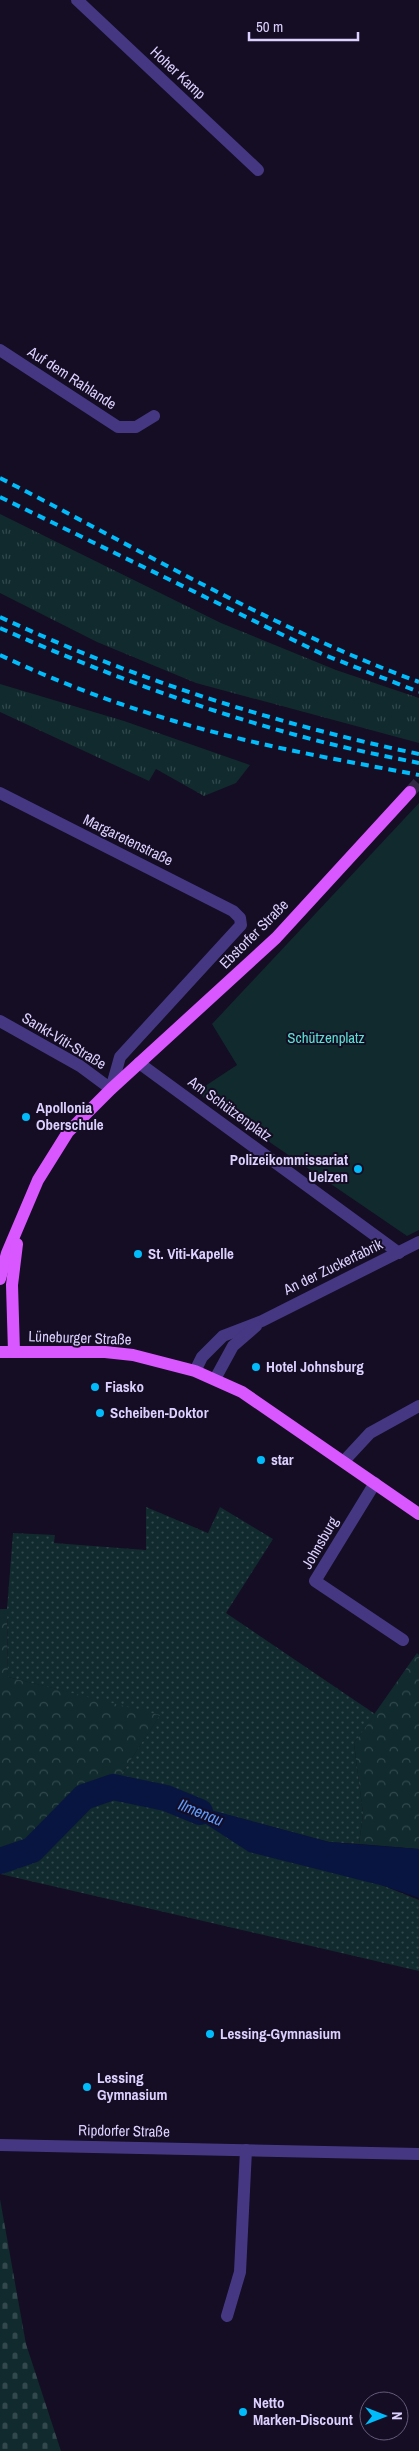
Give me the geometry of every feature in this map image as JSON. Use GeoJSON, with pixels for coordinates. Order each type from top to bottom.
{"type":"FeatureCollection","features":[{"type":"Feature","properties":{"kind":"main road","name":"Ebstorfer Straße"},"geometry":{"type":"LineString","coordinates":[[0,1279],[25,1209],[53,1153],[81,1118],[110,1089],[269,945],[410,792]]}},
{"type":"Feature","properties":{"kind":"main road","name":"Ebstorfer Straße"},"geometry":{"type":"LineString","coordinates":[[14,1352],[12,1285],[15,1254],[25,1209]]}},
{"type":"Feature","properties":{"kind":"main road","name":"Lüneburger Straße"},"geometry":{"type":"LineString","coordinates":[[0,1352],[105,1352],[133,1355],[195,1371],[215,1379]]}},
{"type":"Feature","properties":{"kind":"main road"},"geometry":{"type":"LineString","coordinates":[[215,1379],[242,1392],[419,1514]]}},
{"type":"Feature","properties":{"kind":"street","name":"Hoher Kamp"},"geometry":{"type":"LineString","coordinates":[[77,0],[258,170]]}},
{"type":"Feature","properties":{"kind":"street","name":"Auf dem Rahlande"},"geometry":{"type":"LineString","coordinates":[[0,350],[118,427],[136,427],[154,416]]}},
{"type":"Feature","properties":{"kind":"street","name":"Margaretenstraße"},"geometry":{"type":"LineString","coordinates":[[0,793],[233,910],[240,918]]}},
{"type":"Feature","properties":{"kind":"street","name":"Ebstorfer Straße"},"geometry":{"type":"LineString","coordinates":[[110,1089],[120,1056],[236,933],[241,925],[240,918]]}},
{"type":"Feature","properties":{"kind":"street","name":"Sankt-Viti-Straße"},"geometry":{"type":"LineString","coordinates":[[0,1021],[80,1066],[110,1089]]}},
{"type":"Feature","properties":{"kind":"street","name":"Am Schützenplatz"},"geometry":{"type":"LineString","coordinates":[[139,1063],[399,1253]]}},
{"type":"Feature","properties":{"kind":"street","name":"An der Zuckerfabrik"},"geometry":{"type":"LineString","coordinates":[[195,1371],[202,1357],[223,1336],[262,1321],[419,1242]]}},
{"type":"Feature","properties":{"kind":"street","name":"An der Zuckerfabrik"},"geometry":{"type":"LineString","coordinates":[[215,1379],[233,1346],[262,1321]]}},
{"type":"Feature","properties":{"kind":"street"},"geometry":{"type":"LineString","coordinates":[[344,1461],[370,1433],[419,1406]]}},
{"type":"Feature","properties":{"kind":"street","name":"Johnsburg"},"geometry":{"type":"LineString","coordinates":[[375,1483],[315,1581],[403,1640]]}},
{"type":"Feature","properties":{"kind":"street","name":"Ripdorfer Straße"},"geometry":{"type":"LineString","coordinates":[[0,2145],[419,2154]]}},
{"type":"Feature","properties":{"kind":"street"},"geometry":{"type":"LineString","coordinates":[[227,2316],[240,2272],[246,2150]]}},
{"type":"Feature","properties":{"kind":"green space"},"geometry":{"type":"Polygon","coordinates":[[[0,514],[221,623],[336,670],[419,698],[419,743],[196,683],[97,642],[0,593],[0,514]]]}},
{"type":"Feature","properties":{"kind":"green space"},"geometry":{"type":"Polygon","coordinates":[[[0,684],[124,721],[250,765],[236,783],[204,796],[156,769],[149,781],[0,712],[0,684]]]}},
{"type":"Feature","properties":{"kind":"green space","name":"Schützenplatz"},"geometry":{"type":"Polygon","coordinates":[[[419,803],[419,1230],[407,1236],[196,1092],[237,1065],[212,1024],[419,803]]]}},
{"type":"Feature","properties":{"kind":"green space"},"geometry":{"type":"Polygon","coordinates":[[[146,1507],[208,1533],[220,1507],[273,1539],[226,1613],[375,1714],[354,1743],[363,1814],[359,1844],[329,1842],[168,1799],[419,1900],[419,1971],[0,1874],[0,1861],[32,1850],[84,1797],[113,1787],[160,1715],[8,1677],[7,1609],[13,1533],[55,1535],[54,1543],[146,1550],[146,1507]]]}},
{"type":"Feature","properties":{"kind":"green space"},"geometry":{"type":"Polygon","coordinates":[[[0,1609],[7,1609],[8,1677],[161,1714],[113,1787],[84,1798],[32,1850],[0,1861],[0,1609]]]}},
{"type":"Feature","properties":{"kind":"green space"},"geometry":{"type":"Polygon","coordinates":[[[417,1653],[419,1655],[419,1849],[359,1844],[363,1814],[354,1743],[417,1653]]]}},
{"type":"Feature","properties":{"kind":"green space"},"geometry":{"type":"Polygon","coordinates":[[[0,2199],[26,2344],[61,2451],[0,2451],[0,2199]]]}},
{"type":"Feature","properties":{"kind":"water"},"geometry":{"type":"Polygon","coordinates":[[[166,1798],[329,1842],[419,1849],[419,1898],[384,1886],[249,1852],[166,1798]]]}},
{"type":"Feature","properties":{"kind":"waterway","name":"Ilmenau"},"geometry":{"type":"LineString","coordinates":[[0,1861],[32,1850],[84,1797],[113,1787],[166,1798],[200,1812]]}},
{"type":"Feature","properties":{"kind":"tunnel"},"geometry":{"type":"LineString","coordinates":[[410,792],[419,782]]}},
{"type":"Feature","properties":{"kind":"railway"},"geometry":{"type":"LineString","coordinates":[[0,478],[258,612],[364,661],[419,682]]}},
{"type":"Feature","properties":{"kind":"railway"},"geometry":{"type":"LineString","coordinates":[[0,497],[322,654],[419,692]]}},
{"type":"Feature","properties":{"kind":"railway"},"geometry":{"type":"LineString","coordinates":[[0,617],[101,660],[206,698],[312,729],[419,754]]}},
{"type":"Feature","properties":{"kind":"railway"},"geometry":{"type":"LineString","coordinates":[[0,628],[116,676],[235,717],[328,743],[419,763]]}},
{"type":"Feature","properties":{"kind":"railway"},"geometry":{"type":"LineString","coordinates":[[0,655],[84,691],[141,711],[200,728],[276,747],[419,775]]}},
{"type":"Feature","properties":{"kind":"place","name":"Apollonia Oberschule"},"geometry":{"type":"Point","coordinates":[26,1117]}},
{"type":"Feature","properties":{"kind":"place","name":"Polizeikommissariat Uelzen"},"geometry":{"type":"Point","coordinates":[358,1169]}},
{"type":"Feature","properties":{"kind":"place","name":"St. Viti-Kapelle"},"geometry":{"type":"Point","coordinates":[138,1254]}},
{"type":"Feature","properties":{"kind":"place","name":"Hotel Johnsburg"},"geometry":{"type":"Point","coordinates":[256,1367]}},
{"type":"Feature","properties":{"kind":"place","name":"Fiasko"},"geometry":{"type":"Point","coordinates":[95,1387]}},
{"type":"Feature","properties":{"kind":"place","name":"Scheiben-Doktor"},"geometry":{"type":"Point","coordinates":[100,1413]}},
{"type":"Feature","properties":{"kind":"place","name":"star"},"geometry":{"type":"Point","coordinates":[261,1460]}},
{"type":"Feature","properties":{"kind":"place","name":"Lessing-Gymnasium"},"geometry":{"type":"Point","coordinates":[210,2034]}},
{"type":"Feature","properties":{"kind":"place","name":"Lessing Gymnasium"},"geometry":{"type":"Point","coordinates":[87,2087]}},
{"type":"Feature","properties":{"kind":"place","name":"Netto Marken-Discount"},"geometry":{"type":"Point","coordinates":[243,2412]}}]}
